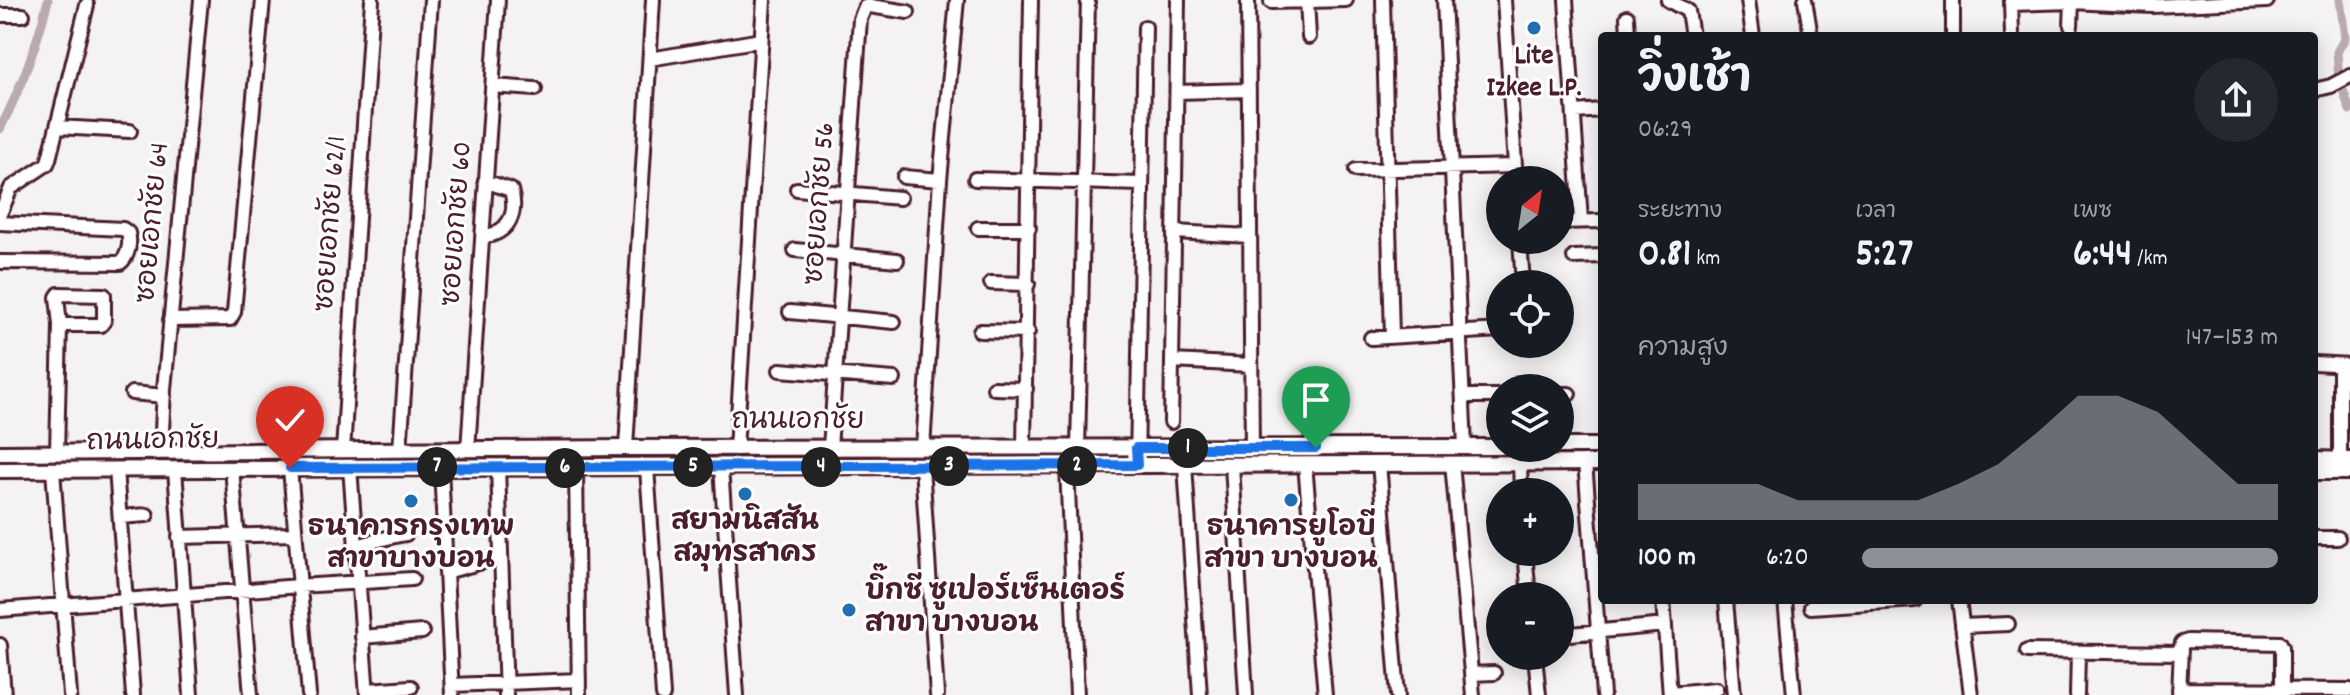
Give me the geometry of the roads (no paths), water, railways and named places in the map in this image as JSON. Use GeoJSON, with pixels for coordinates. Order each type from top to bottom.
{"type":"FeatureCollection","features":[{"type":"Feature","properties":{"kind":"main road"},"geometry":{"type":"LineString","coordinates":[[1574,446],[1598,446]]}},
{"type":"Feature","properties":{"kind":"main road","name":"ถนนเอกชัย"},"geometry":{"type":"LineString","coordinates":[[0,453],[626,448],[1486,447]]}},
{"type":"Feature","properties":{"kind":"main road"},"geometry":{"type":"LineString","coordinates":[[199,451],[199,469]]}},
{"type":"Feature","properties":{"kind":"main road"},"geometry":{"type":"LineString","coordinates":[[2318,459],[2345,460]]}},
{"type":"Feature","properties":{"kind":"main road","name":"ถนนเอกชัย"},"geometry":{"type":"LineString","coordinates":[[0,470],[1598,463]]}},
{"type":"Feature","properties":{"kind":"main road"},"geometry":{"type":"LineString","coordinates":[[2318,472],[2350,472]]}},
{"type":"Feature","properties":{"kind":"street","name":"ซอยเอกชัย 64"},"geometry":{"type":"LineString","coordinates":[[161,452],[170,320],[201,0]]}},
{"type":"Feature","properties":{"kind":"street"},"geometry":{"type":"LineString","coordinates":[[170,320],[230,319],[234,312],[262,0],[250,0]]}},
{"type":"Feature","properties":{"kind":"street","name":"ซอยเอกชัย 62/1"},"geometry":{"type":"LineString","coordinates":[[343,451],[372,0]]}},
{"type":"Feature","properties":{"kind":"street"},"geometry":{"type":"LineString","coordinates":[[400,450],[431,0]]}},
{"type":"Feature","properties":{"kind":"street","name":"ซอยเอกชัย 60"},"geometry":{"type":"LineString","coordinates":[[468,450],[498,0]]}},
{"type":"Feature","properties":{"kind":"street"},"geometry":{"type":"LineString","coordinates":[[626,448],[653,0]]}},
{"type":"Feature","properties":{"kind":"street"},"geometry":{"type":"LineString","coordinates":[[736,449],[764,0]]}},
{"type":"Feature","properties":{"kind":"street"},"geometry":{"type":"LineString","coordinates":[[923,448],[940,180],[957,0]]}},
{"type":"Feature","properties":{"kind":"street"},"geometry":{"type":"LineString","coordinates":[[1024,448],[1031,0]]}},
{"type":"Feature","properties":{"kind":"street"},"geometry":{"type":"LineString","coordinates":[[1078,449],[1088,0]]}},
{"type":"Feature","properties":{"kind":"street"},"geometry":{"type":"LineString","coordinates":[[1171,422],[1178,0]]}},
{"type":"Feature","properties":{"kind":"street"},"geometry":{"type":"LineString","coordinates":[[1248,0],[1252,448]]}},
{"type":"Feature","properties":{"kind":"street"},"geometry":{"type":"LineString","coordinates":[[1307,0],[1309,37]]}},
{"type":"Feature","properties":{"kind":"street"},"geometry":{"type":"LineString","coordinates":[[1271,2],[1346,0]]}},
{"type":"Feature","properties":{"kind":"street"},"geometry":{"type":"LineString","coordinates":[[1383,0],[1392,337]]}},
{"type":"Feature","properties":{"kind":"street"},"geometry":{"type":"LineString","coordinates":[[1444,0],[1465,447]]}},
{"type":"Feature","properties":{"kind":"street"},"geometry":{"type":"LineString","coordinates":[[1504,0],[1515,166]]}},
{"type":"Feature","properties":{"kind":"street"},"geometry":{"type":"LineString","coordinates":[[1566,0],[1581,221]]}},
{"type":"Feature","properties":{"kind":"street"},"geometry":{"type":"LineString","coordinates":[[1668,0],[1688,11],[1691,32]]}},
{"type":"Feature","properties":{"kind":"street"},"geometry":{"type":"LineString","coordinates":[[1748,0],[1752,32]]}},
{"type":"Feature","properties":{"kind":"street"},"geometry":{"type":"LineString","coordinates":[[1805,0],[1810,32]]}},
{"type":"Feature","properties":{"kind":"street"},"geometry":{"type":"LineString","coordinates":[[1953,0],[1953,32]]}},
{"type":"Feature","properties":{"kind":"street"},"geometry":{"type":"LineString","coordinates":[[2071,26],[2072,1]]}},
{"type":"Feature","properties":{"kind":"street"},"geometry":{"type":"LineString","coordinates":[[2012,32],[2011,2],[2072,1],[2152,6],[2267,1]]}},
{"type":"Feature","properties":{"kind":"street"},"geometry":{"type":"LineString","coordinates":[[0,214],[11,188],[47,164],[87,5]]}},
{"type":"Feature","properties":{"kind":"street","name":"ซอยเอกชัย 56"},"geometry":{"type":"LineString","coordinates":[[830,448],[861,12],[870,6],[908,12]]}},
{"type":"Feature","properties":{"kind":"street"},"geometry":{"type":"LineString","coordinates":[[0,15],[23,15]]}},
{"type":"Feature","properties":{"kind":"street"},"geometry":{"type":"LineString","coordinates":[[1627,17],[1628,32]]}},
{"type":"Feature","properties":{"kind":"street"},"geometry":{"type":"LineString","coordinates":[[1137,465],[1145,27]]}},
{"type":"Feature","properties":{"kind":"street"},"geometry":{"type":"LineString","coordinates":[[650,59],[761,40]]}},
{"type":"Feature","properties":{"kind":"street"},"geometry":{"type":"LineString","coordinates":[[2318,89],[2350,76]]}},
{"type":"Feature","properties":{"kind":"street"},"geometry":{"type":"LineString","coordinates":[[492,86],[535,89]]}},
{"type":"Feature","properties":{"kind":"street"},"geometry":{"type":"LineString","coordinates":[[1177,92],[1249,90]]}},
{"type":"Feature","properties":{"kind":"street"},"geometry":{"type":"LineString","coordinates":[[1575,112],[1598,110]]}},
{"type":"Feature","properties":{"kind":"street"},"geometry":{"type":"LineString","coordinates":[[57,127],[130,131]]}},
{"type":"Feature","properties":{"kind":"street"},"geometry":{"type":"LineString","coordinates":[[1356,170],[1486,167]]}},
{"type":"Feature","properties":{"kind":"street"},"geometry":{"type":"LineString","coordinates":[[904,177],[940,180]]}},
{"type":"Feature","properties":{"kind":"street"},"geometry":{"type":"LineString","coordinates":[[975,179],[1141,184]]}},
{"type":"Feature","properties":{"kind":"street"},"geometry":{"type":"LineString","coordinates":[[483,237],[497,235],[504,230],[510,222],[513,198],[511,190],[485,181]]}},
{"type":"Feature","properties":{"kind":"street"},"geometry":{"type":"LineString","coordinates":[[797,189],[900,198]]}},
{"type":"Feature","properties":{"kind":"street"},"geometry":{"type":"LineString","coordinates":[[1574,221],[1598,221]]}},
{"type":"Feature","properties":{"kind":"street"},"geometry":{"type":"LineString","coordinates":[[0,223],[123,229],[129,238],[126,256],[120,263],[0,262]]}},
{"type":"Feature","properties":{"kind":"street"},"geometry":{"type":"LineString","coordinates":[[978,228],[1029,228]]}},
{"type":"Feature","properties":{"kind":"street"},"geometry":{"type":"LineString","coordinates":[[1174,232],[1250,236]]}},
{"type":"Feature","properties":{"kind":"street"},"geometry":{"type":"LineString","coordinates":[[795,250],[897,260]]}},
{"type":"Feature","properties":{"kind":"street"},"geometry":{"type":"LineString","coordinates":[[1574,257],[1598,256]]}},
{"type":"Feature","properties":{"kind":"street"},"geometry":{"type":"LineString","coordinates":[[991,283],[1028,284]]}},
{"type":"Feature","properties":{"kind":"street"},"geometry":{"type":"LineString","coordinates":[[790,312],[894,322]]}},
{"type":"Feature","properties":{"kind":"street"},"geometry":{"type":"LineString","coordinates":[[57,453],[60,325]]}},
{"type":"Feature","properties":{"kind":"street"},"geometry":{"type":"LineString","coordinates":[[980,331],[1028,332]]}},
{"type":"Feature","properties":{"kind":"street"},"geometry":{"type":"LineString","coordinates":[[1371,338],[1486,331]]}},
{"type":"Feature","properties":{"kind":"street"},"geometry":{"type":"LineString","coordinates":[[1172,361],[1251,365]]}},
{"type":"Feature","properties":{"kind":"street"},"geometry":{"type":"LineString","coordinates":[[2318,363],[2345,365],[2345,460]]}},
{"type":"Feature","properties":{"kind":"street"},"geometry":{"type":"LineString","coordinates":[[780,370],[894,379]]}},
{"type":"Feature","properties":{"kind":"street"},"geometry":{"type":"LineString","coordinates":[[994,388],[1026,389]]}},
{"type":"Feature","properties":{"kind":"street"},"geometry":{"type":"LineString","coordinates":[[132,393],[164,396]]}},
{"type":"Feature","properties":{"kind":"street"},"geometry":{"type":"LineString","coordinates":[[1464,396],[1486,396]]}},
{"type":"Feature","properties":{"kind":"street"},"geometry":{"type":"LineString","coordinates":[[1585,462],[1603,695]]}},
{"type":"Feature","properties":{"kind":"street"},"geometry":{"type":"LineString","coordinates":[[1379,463],[1398,695]]}},
{"type":"Feature","properties":{"kind":"street"},"geometry":{"type":"LineString","coordinates":[[1452,463],[1473,695]]}},
{"type":"Feature","properties":{"kind":"street"},"geometry":{"type":"LineString","coordinates":[[1520,463],[1521,478]]}},
{"type":"Feature","properties":{"kind":"street"},"geometry":{"type":"LineString","coordinates":[[1305,464],[1325,695]]}},
{"type":"Feature","properties":{"kind":"street"},"geometry":{"type":"LineString","coordinates":[[1185,465],[1200,695]]}},
{"type":"Feature","properties":{"kind":"street"},"geometry":{"type":"LineString","coordinates":[[1232,465],[1246,695]]}},
{"type":"Feature","properties":{"kind":"street"},"geometry":{"type":"LineString","coordinates":[[922,466],[937,695]]}},
{"type":"Feature","properties":{"kind":"street"},"geometry":{"type":"LineString","coordinates":[[350,467],[367,693],[411,687]]}},
{"type":"Feature","properties":{"kind":"street"},"geometry":{"type":"LineString","coordinates":[[441,467],[452,690],[579,680]]}},
{"type":"Feature","properties":{"kind":"street"},"geometry":{"type":"LineString","coordinates":[[498,467],[506,688]]}},
{"type":"Feature","properties":{"kind":"street"},"geometry":{"type":"LineString","coordinates":[[721,467],[737,695]]}},
{"type":"Feature","properties":{"kind":"street"},"geometry":{"type":"LineString","coordinates":[[1067,467],[1077,695]]}},
{"type":"Feature","properties":{"kind":"street"},"geometry":{"type":"LineString","coordinates":[[232,468],[251,695]]}},
{"type":"Feature","properties":{"kind":"street"},"geometry":{"type":"LineString","coordinates":[[290,468],[309,695]]}},
{"type":"Feature","properties":{"kind":"street"},"geometry":{"type":"LineString","coordinates":[[576,468],[579,695]]}},
{"type":"Feature","properties":{"kind":"street"},"geometry":{"type":"LineString","coordinates":[[647,468],[663,695]]}},
{"type":"Feature","properties":{"kind":"street"},"geometry":{"type":"LineString","coordinates":[[116,469],[133,695]]}},
{"type":"Feature","properties":{"kind":"street"},"geometry":{"type":"LineString","coordinates":[[175,469],[191,695]]}},
{"type":"Feature","properties":{"kind":"street"},"geometry":{"type":"LineString","coordinates":[[53,470],[70,695]]}},
{"type":"Feature","properties":{"kind":"street"},"geometry":{"type":"LineString","coordinates":[[120,517],[147,515]]}},
{"type":"Feature","properties":{"kind":"street"},"geometry":{"type":"LineString","coordinates":[[179,537],[294,534]]}},
{"type":"Feature","properties":{"kind":"street"},"geometry":{"type":"LineString","coordinates":[[354,546],[406,534]]}},
{"type":"Feature","properties":{"kind":"street"},"geometry":{"type":"LineString","coordinates":[[2318,538],[2338,538]]}},
{"type":"Feature","properties":{"kind":"street"},"geometry":{"type":"LineString","coordinates":[[446,572],[500,557]]}},
{"type":"Feature","properties":{"kind":"street"},"geometry":{"type":"LineString","coordinates":[[0,610],[412,579]]}},
{"type":"Feature","properties":{"kind":"street"},"geometry":{"type":"LineString","coordinates":[[1663,604],[1670,694],[1716,689]]}},
{"type":"Feature","properties":{"kind":"street"},"geometry":{"type":"LineString","coordinates":[[1726,604],[1734,695]]}},
{"type":"Feature","properties":{"kind":"street"},"geometry":{"type":"LineString","coordinates":[[1785,604],[1794,695]]}},
{"type":"Feature","properties":{"kind":"street"},"geometry":{"type":"LineString","coordinates":[[1811,607],[1856,604]]}},
{"type":"Feature","properties":{"kind":"street"},"geometry":{"type":"LineString","coordinates":[[1959,604],[1971,695]]}},
{"type":"Feature","properties":{"kind":"street"},"geometry":{"type":"LineString","coordinates":[[1962,626],[2008,624]]}},
{"type":"Feature","properties":{"kind":"street"},"geometry":{"type":"LineString","coordinates":[[1574,634],[1665,625]]}},
{"type":"Feature","properties":{"kind":"street"},"geometry":{"type":"LineString","coordinates":[[362,637],[422,632]]}},
{"type":"Feature","properties":{"kind":"street"},"geometry":{"type":"LineString","coordinates":[[2282,692],[2280,643],[2182,643],[2179,692],[2282,692],[2350,690]]}},
{"type":"Feature","properties":{"kind":"street"},"geometry":{"type":"LineString","coordinates":[[0,645],[4,695]]}},
{"type":"Feature","properties":{"kind":"street"},"geometry":{"type":"LineString","coordinates":[[2027,651],[2181,653]]}},
{"type":"Feature","properties":{"kind":"street"},"geometry":{"type":"LineString","coordinates":[[2077,695],[2078,652]]}},
{"type":"Feature","properties":{"kind":"street"},"geometry":{"type":"LineString","coordinates":[[1536,670],[1539,695]]}},
{"type":"Feature","properties":{"kind":"street"},"geometry":{"type":"LineString","coordinates":[[1471,674],[1494,673]]}},
{"type":"Feature","properties":{"kind":"waterway"},"geometry":{"type":"LineString","coordinates":[[0,129],[28,66],[48,0]]}},
{"type":"Feature","properties":{"kind":"waterway"},"geometry":{"type":"LineString","coordinates":[[2340,0],[2345,38],[2337,52],[2339,79],[2350,110]]}},
{"type":"Feature","properties":{"kind":"place","name":"Lite Izkee L.P."},"geometry":{"type":"Point","coordinates":[1534,28]}},
{"type":"Feature","properties":{"kind":"place","name":"สยามนิสสัน สมุทรสาคร"},"geometry":{"type":"Point","coordinates":[745,494]}},
{"type":"Feature","properties":{"kind":"place","name":"ธนาคารยูโอบี สาขา บางบอน"},"geometry":{"type":"Point","coordinates":[1291,500]}},
{"type":"Feature","properties":{"kind":"place","name":"ธนาคารกรุงเทพ สาขาบางบอน"},"geometry":{"type":"Point","coordinates":[411,501]}},
{"type":"Feature","properties":{"kind":"place","name":"บิ๊กซี ซูเปอร์เซ็นเตอร์ สาขา บางบอน"},"geometry":{"type":"Point","coordinates":[849,610]}}]}
